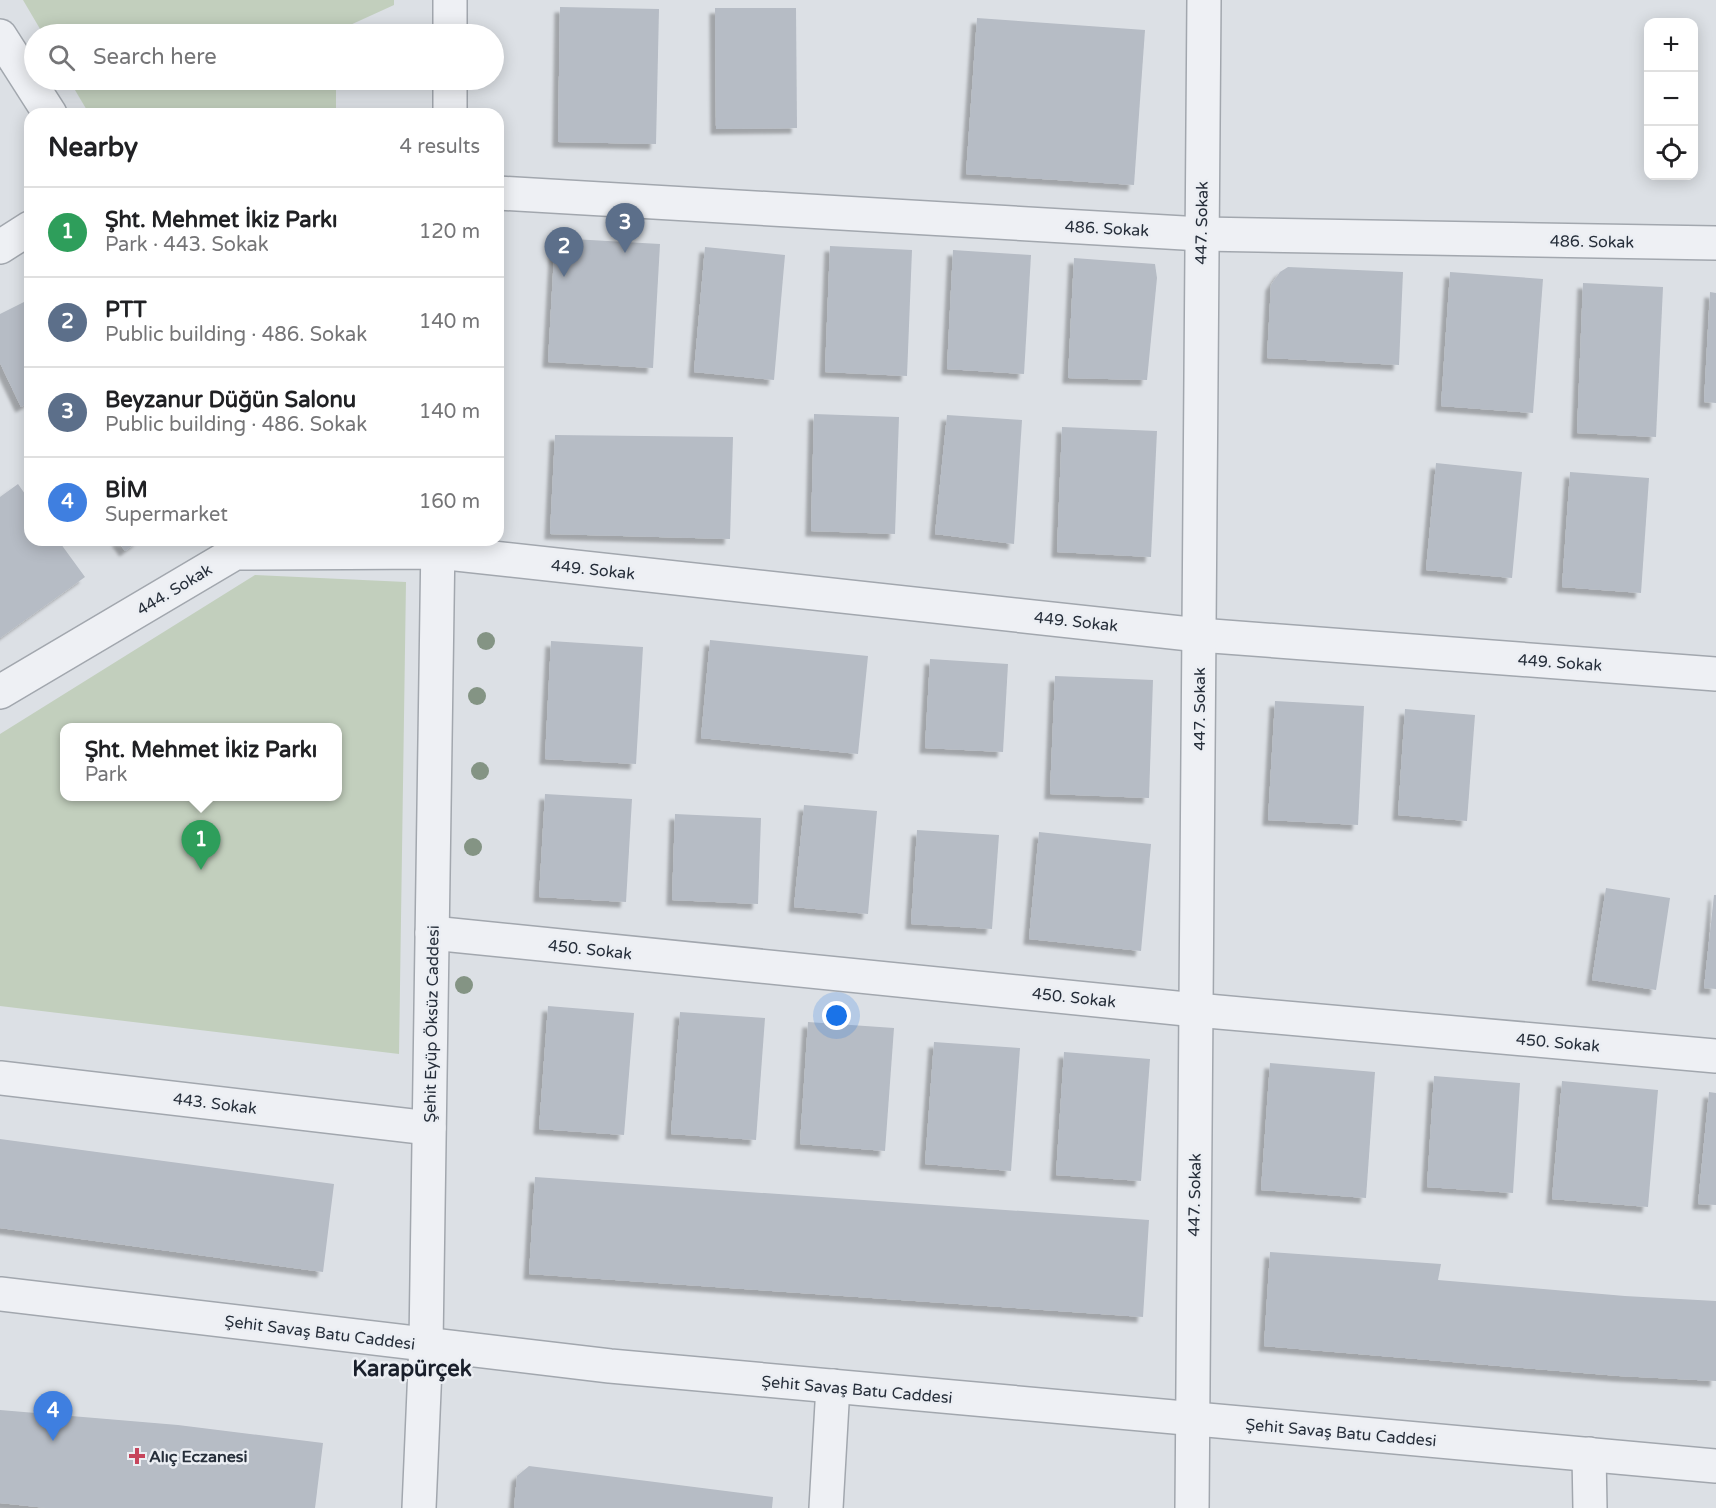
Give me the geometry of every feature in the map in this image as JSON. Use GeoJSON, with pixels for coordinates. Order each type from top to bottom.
{"type":"FeatureCollection","features":[{"type":"Feature","properties":{"kind":"street"},"geometry":{"type":"LineString","coordinates":[[450,0],[450,24]]}},
{"type":"Feature","properties":{"kind":"street","name":"447. Sokak"},"geometry":{"type":"LineString","coordinates":[[1192,1508],[1204,0]]}},
{"type":"Feature","properties":{"kind":"street"},"geometry":{"type":"LineString","coordinates":[[0,36],[24,73]]}},
{"type":"Feature","properties":{"kind":"street"},"geometry":{"type":"LineString","coordinates":[[35,90],[46,108]]}},
{"type":"Feature","properties":{"kind":"street"},"geometry":{"type":"LineString","coordinates":[[450,90],[450,108]]}},
{"type":"Feature","properties":{"kind":"street","name":"486. Sokak"},"geometry":{"type":"LineString","coordinates":[[504,193],[1201,234],[1716,243]]}},
{"type":"Feature","properties":{"kind":"street"},"geometry":{"type":"LineString","coordinates":[[0,247],[24,232]]}},
{"type":"Feature","properties":{"kind":"street","name":"449. Sokak"},"geometry":{"type":"LineString","coordinates":[[438,546],[1199,635],[1716,674]]}},
{"type":"Feature","properties":{"kind":"street","name":"444. Sokak"},"geometry":{"type":"LineString","coordinates":[[0,692],[235,553],[438,546]]}},
{"type":"Feature","properties":{"kind":"street","name":"Şehit Eyüp Öksüz Caddesi"},"geometry":{"type":"LineString","coordinates":[[418,1508],[426,1344],[438,546]]}},
{"type":"Feature","properties":{"kind":"street","name":"450. Sokak"},"geometry":{"type":"LineString","coordinates":[[432,933],[1196,1010],[1716,1056]]}},
{"type":"Feature","properties":{"kind":"street","name":"443. Sokak"},"geometry":{"type":"LineString","coordinates":[[0,1078],[429,1128]]}},
{"type":"Feature","properties":{"kind":"street","name":"Şehit Savaş Batu Caddesi"},"geometry":{"type":"LineString","coordinates":[[0,1294],[610,1366],[1716,1466]]}},
{"type":"Feature","properties":{"kind":"street"},"geometry":{"type":"LineString","coordinates":[[826,1508],[833,1386]]}},
{"type":"Feature","properties":{"kind":"street"},"geometry":{"type":"LineString","coordinates":[[1589,1454],[1590,1508]]}},
{"type":"Feature","properties":{"kind":"green space"},"geometry":{"type":"Polygon","coordinates":[[[23,0],[394,0],[394,5],[352,24],[37,24],[23,0]]]}},
{"type":"Feature","properties":{"kind":"green space"},"geometry":{"type":"Polygon","coordinates":[[[75,90],[336,90],[336,108],[86,108],[75,90]]]}},
{"type":"Feature","properties":{"kind":"green space"},"geometry":{"type":"Polygon","coordinates":[[[255,575],[406,582],[399,1054],[0,1006],[0,734],[255,575]]]}},
{"type":"Feature","properties":{"kind":"building"},"geometry":{"type":"Polygon","coordinates":[[[560,7],[659,9],[656,144],[558,142],[560,7]]]}},
{"type":"Feature","properties":{"kind":"building"},"geometry":{"type":"Polygon","coordinates":[[[715,8],[796,8],[797,128],[716,129],[715,8]]]}},
{"type":"Feature","properties":{"kind":"building"},"geometry":{"type":"Polygon","coordinates":[[[977,18],[1145,30],[1134,185],[966,174],[977,18]]]}},
{"type":"Feature","properties":{"kind":"building"},"geometry":{"type":"Polygon","coordinates":[[[555,238],[660,244],[653,368],[548,362],[555,238]]]}},
{"type":"Feature","properties":{"kind":"building"},"geometry":{"type":"Polygon","coordinates":[[[830,246],[912,250],[907,376],[825,372],[830,246]]]}},
{"type":"Feature","properties":{"kind":"building"},"geometry":{"type":"Polygon","coordinates":[[[705,247],[785,255],[774,380],[694,372],[705,247]]]}},
{"type":"Feature","properties":{"kind":"building"},"geometry":{"type":"Polygon","coordinates":[[[953,250],[1031,255],[1024,374],[947,369],[953,250]]]}},
{"type":"Feature","properties":{"kind":"building"},"geometry":{"type":"Polygon","coordinates":[[[1074,258],[1155,264],[1157,278],[1147,380],[1068,378],[1074,258]]]}},
{"type":"Feature","properties":{"kind":"building"},"geometry":{"type":"Polygon","coordinates":[[[1288,267],[1403,272],[1399,365],[1267,358],[1271,285],[1280,272],[1288,267]]]}},
{"type":"Feature","properties":{"kind":"building"},"geometry":{"type":"Polygon","coordinates":[[[1450,272],[1543,279],[1533,413],[1441,406],[1450,272]]]}},
{"type":"Feature","properties":{"kind":"building"},"geometry":{"type":"Polygon","coordinates":[[[1583,283],[1663,287],[1656,437],[1577,433],[1583,283]]]}},
{"type":"Feature","properties":{"kind":"building"},"geometry":{"type":"Polygon","coordinates":[[[1710,292],[1716,293],[1716,403],[1704,402],[1710,292]]]}},
{"type":"Feature","properties":{"kind":"building"},"geometry":{"type":"Polygon","coordinates":[[[24,302],[24,405],[21,407],[0,363],[0,314],[24,302]]]}},
{"type":"Feature","properties":{"kind":"building"},"geometry":{"type":"Polygon","coordinates":[[[814,414],[899,417],[895,534],[811,531],[814,414]]]}},
{"type":"Feature","properties":{"kind":"building"},"geometry":{"type":"Polygon","coordinates":[[[947,415],[1022,420],[1014,544],[935,534],[947,415]]]}},
{"type":"Feature","properties":{"kind":"building"},"geometry":{"type":"Polygon","coordinates":[[[1062,427],[1157,431],[1151,557],[1057,552],[1062,427]]]}},
{"type":"Feature","properties":{"kind":"building"},"geometry":{"type":"Polygon","coordinates":[[[555,435],[733,437],[730,539],[550,534],[555,435]]]}},
{"type":"Feature","properties":{"kind":"building"},"geometry":{"type":"Polygon","coordinates":[[[1436,463],[1522,472],[1512,578],[1426,570],[1436,463]]]}},
{"type":"Feature","properties":{"kind":"building"},"geometry":{"type":"Polygon","coordinates":[[[1570,472],[1649,478],[1641,593],[1562,587],[1570,472]]]}},
{"type":"Feature","properties":{"kind":"building"},"geometry":{"type":"Polygon","coordinates":[[[18,484],[24,492],[24,546],[62,546],[85,577],[0,638],[0,497],[18,484]]]}},
{"type":"Feature","properties":{"kind":"building"},"geometry":{"type":"Polygon","coordinates":[[[121,546],[132,546],[125,551],[121,546]]]}},
{"type":"Feature","properties":{"kind":"building"},"geometry":{"type":"Polygon","coordinates":[[[710,640],[868,656],[858,754],[701,738],[710,640]]]}},
{"type":"Feature","properties":{"kind":"building"},"geometry":{"type":"Polygon","coordinates":[[[551,641],[643,647],[636,764],[545,759],[551,641]]]}},
{"type":"Feature","properties":{"kind":"building"},"geometry":{"type":"Polygon","coordinates":[[[930,659],[1008,664],[1003,752],[925,748],[930,659]]]}},
{"type":"Feature","properties":{"kind":"building"},"geometry":{"type":"Polygon","coordinates":[[[1055,676],[1153,680],[1149,798],[1050,794],[1055,676]]]}},
{"type":"Feature","properties":{"kind":"building"},"geometry":{"type":"Polygon","coordinates":[[[1275,701],[1364,706],[1358,825],[1268,820],[1275,701]]]}},
{"type":"Feature","properties":{"kind":"building"},"geometry":{"type":"Polygon","coordinates":[[[1405,709],[1475,715],[1467,821],[1398,815],[1405,709]]]}},
{"type":"Feature","properties":{"kind":"building"},"geometry":{"type":"Polygon","coordinates":[[[545,794],[632,799],[626,902],[539,897],[545,794]]]}},
{"type":"Feature","properties":{"kind":"building"},"geometry":{"type":"Polygon","coordinates":[[[804,805],[877,811],[868,914],[794,907],[804,805]]]}},
{"type":"Feature","properties":{"kind":"building"},"geometry":{"type":"Polygon","coordinates":[[[675,814],[761,818],[758,904],[672,900],[675,814]]]}},
{"type":"Feature","properties":{"kind":"building"},"geometry":{"type":"Polygon","coordinates":[[[917,830],[999,835],[992,929],[911,924],[917,830]]]}},
{"type":"Feature","properties":{"kind":"building"},"geometry":{"type":"Polygon","coordinates":[[[1039,832],[1151,844],[1141,951],[1029,939],[1039,832]]]}},
{"type":"Feature","properties":{"kind":"building"},"geometry":{"type":"Polygon","coordinates":[[[1606,888],[1670,898],[1656,990],[1592,980],[1606,888]]]}},
{"type":"Feature","properties":{"kind":"building"},"geometry":{"type":"Polygon","coordinates":[[[1714,895],[1716,895],[1716,989],[1704,988],[1714,895]]]}},
{"type":"Feature","properties":{"kind":"building"},"geometry":{"type":"Polygon","coordinates":[[[548,1006],[634,1013],[624,1135],[539,1129],[548,1006]]]}},
{"type":"Feature","properties":{"kind":"building"},"geometry":{"type":"Polygon","coordinates":[[[680,1012],[765,1018],[756,1140],[671,1134],[680,1012]]]}},
{"type":"Feature","properties":{"kind":"building"},"geometry":{"type":"Polygon","coordinates":[[[808,1022],[894,1028],[885,1151],[800,1144],[808,1022]]]}},
{"type":"Feature","properties":{"kind":"building"},"geometry":{"type":"Polygon","coordinates":[[[934,1042],[1020,1048],[1011,1171],[925,1164],[934,1042]]]}},
{"type":"Feature","properties":{"kind":"building"},"geometry":{"type":"Polygon","coordinates":[[[1064,1052],[1150,1059],[1141,1181],[1056,1175],[1064,1052]]]}},
{"type":"Feature","properties":{"kind":"building"},"geometry":{"type":"Polygon","coordinates":[[[1270,1063],[1375,1072],[1366,1198],[1261,1190],[1270,1063]]]}},
{"type":"Feature","properties":{"kind":"building"},"geometry":{"type":"Polygon","coordinates":[[[1434,1076],[1520,1083],[1513,1193],[1427,1187],[1434,1076]]]}},
{"type":"Feature","properties":{"kind":"building"},"geometry":{"type":"Polygon","coordinates":[[[1562,1081],[1658,1090],[1648,1207],[1552,1199],[1562,1081]]]}},
{"type":"Feature","properties":{"kind":"building"},"geometry":{"type":"Polygon","coordinates":[[[1709,1092],[1716,1093],[1716,1205],[1698,1204],[1709,1092]]]}},
{"type":"Feature","properties":{"kind":"building"},"geometry":{"type":"Polygon","coordinates":[[[0,1139],[334,1184],[323,1272],[0,1228],[0,1139]]]}},
{"type":"Feature","properties":{"kind":"building"},"geometry":{"type":"Polygon","coordinates":[[[535,1177],[1149,1220],[1143,1317],[529,1274],[535,1177]]]}},
{"type":"Feature","properties":{"kind":"building"},"geometry":{"type":"Polygon","coordinates":[[[1270,1252],[1441,1264],[1438,1280],[1625,1296],[1716,1301],[1716,1381],[1619,1376],[1264,1346],[1270,1252]]]}},
{"type":"Feature","properties":{"kind":"building"},"geometry":{"type":"Polygon","coordinates":[[[0,1410],[178,1425],[323,1443],[315,1508],[47,1508],[0,1503],[0,1410]]]}},
{"type":"Feature","properties":{"kind":"building"},"geometry":{"type":"Polygon","coordinates":[[[529,1466],[773,1497],[772,1508],[514,1508],[517,1476],[529,1466]]]}},
{"type":"Feature","properties":{"kind":"place","name":"Beyzanur Düğün Salonu"},"geometry":{"type":"Point","coordinates":[625,253]}},
{"type":"Feature","properties":{"kind":"place","name":"PTT"},"geometry":{"type":"Point","coordinates":[564,277]}},
{"type":"Feature","properties":{"kind":"place","name":"Şht. Mehmet İkiz Parkı"},"geometry":{"type":"Point","coordinates":[201,870]}},
{"type":"Feature","properties":{"kind":"place","name":"BİM"},"geometry":{"type":"Point","coordinates":[53,1441]}},
{"type":"Feature","properties":{"kind":"place","name":"Alıç Eczanesi"},"geometry":{"type":"Point","coordinates":[137,1456]}},
{"type":"Feature","properties":{"kind":"district","name":"Karapürçek"},"geometry":{"type":"Point","coordinates":[412,1368]}}]}
